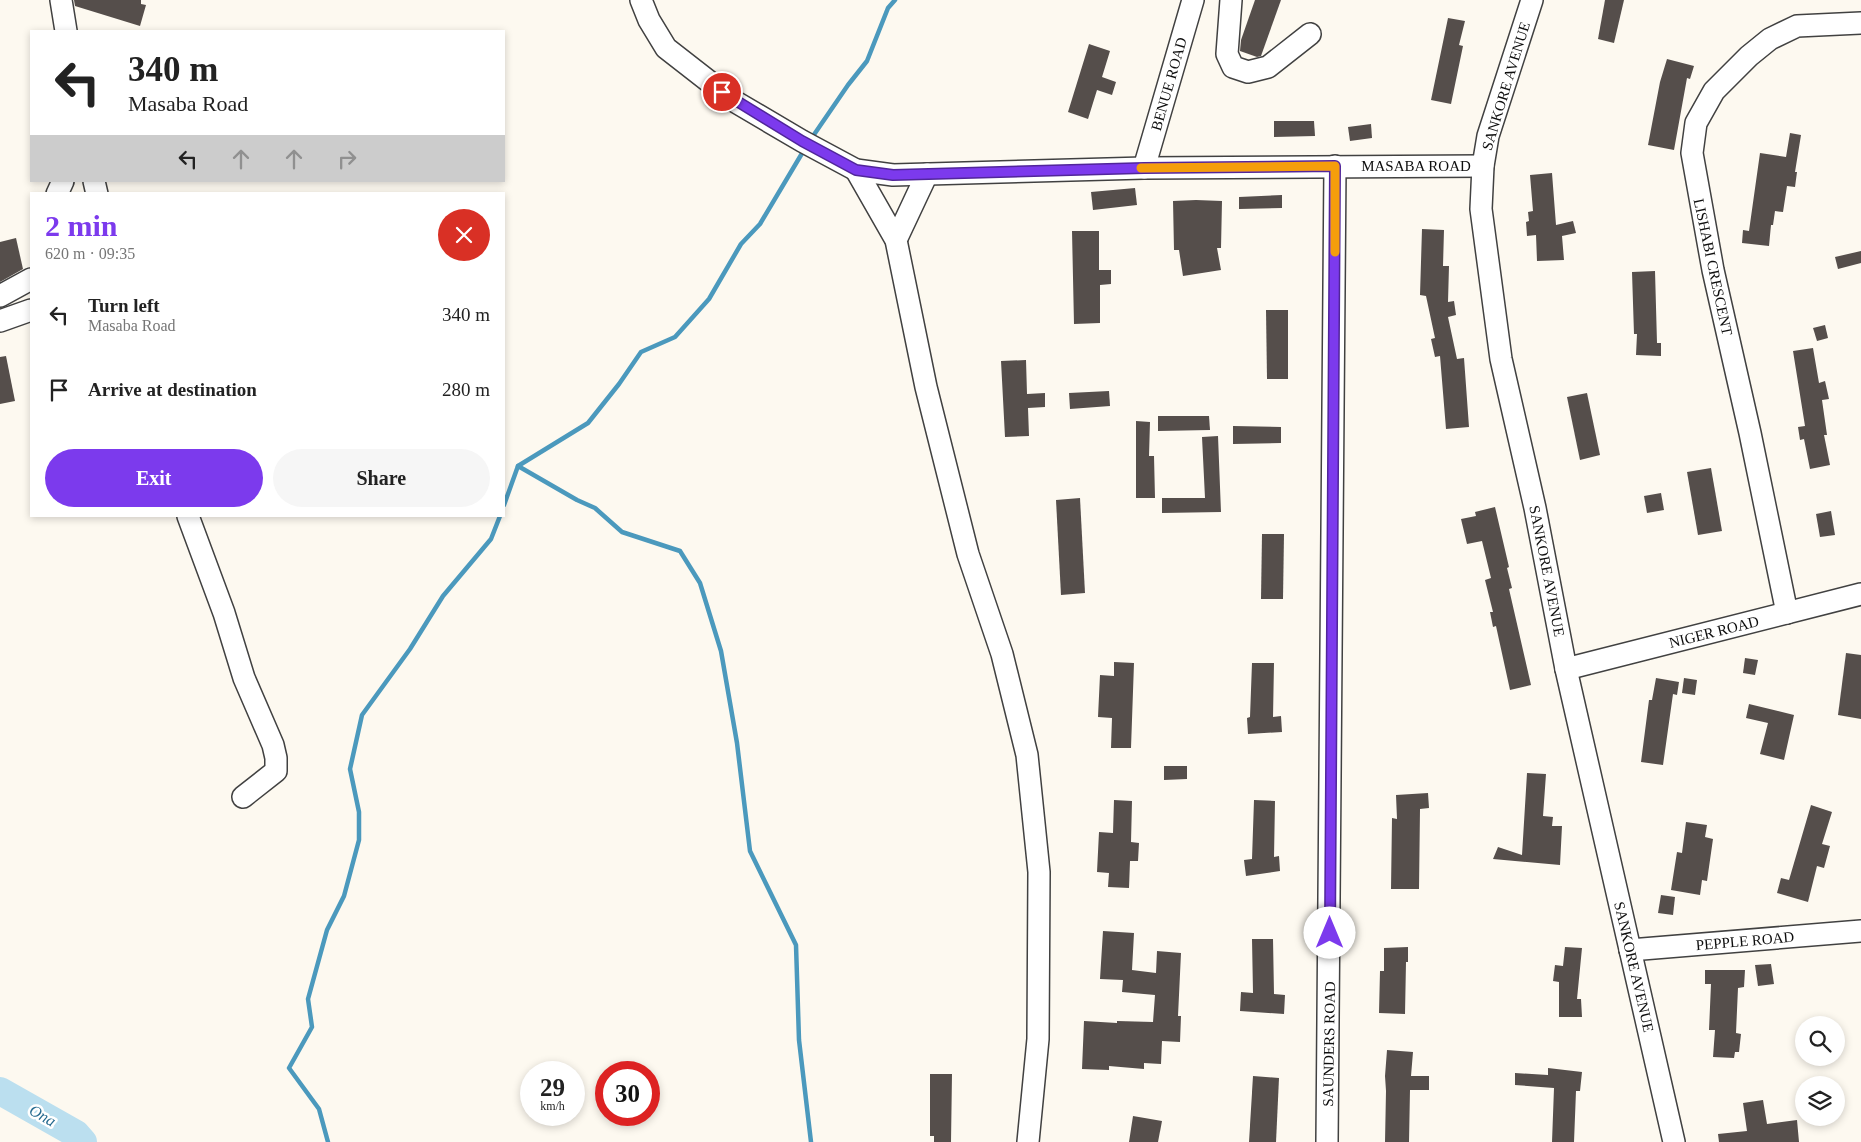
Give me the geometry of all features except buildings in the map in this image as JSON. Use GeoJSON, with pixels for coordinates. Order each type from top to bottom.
{"type":"FeatureCollection","features":[{"type":"Feature","properties":{"kind":"street"},"geometry":{"type":"LineString","coordinates":[[61,0],[66,30]]}},
{"type":"Feature","properties":{"kind":"street","name":"MASABA ROAD"},"geometry":{"type":"LineString","coordinates":[[641,0],[649,20],[666,48],[734,101],[856,170],[893,175],[1144,168],[1483,166]]}},
{"type":"Feature","properties":{"kind":"street"},"geometry":{"type":"LineString","coordinates":[[652,0],[690,65]]}},
{"type":"Feature","properties":{"kind":"street","name":"BENUE ROAD"},"geometry":{"type":"LineString","coordinates":[[1144,168],[1193,0]]}},
{"type":"Feature","properties":{"kind":"street"},"geometry":{"type":"LineString","coordinates":[[1231,0],[1227,54],[1233,67],[1248,72],[1268,66],[1310,34]]}},
{"type":"Feature","properties":{"kind":"street","name":"SANKORE AVENUE"},"geometry":{"type":"LineString","coordinates":[[1532,0],[1488,136],[1483,166],[1481,209],[1501,359],[1535,508],[1566,669],[1674,1142]]}},
{"type":"Feature","properties":{"kind":"street","name":"LISHABI CRESCENT"},"geometry":{"type":"LineString","coordinates":[[1787,613],[1750,433],[1713,270],[1692,153],[1696,123],[1714,91],[1770,38],[1797,26],[1861,23]]}},
{"type":"Feature","properties":{"kind":"street","name":"SAUNDERS ROAD"},"geometry":{"type":"LineString","coordinates":[[1328,1142],[1335,166]]}},
{"type":"Feature","properties":{"kind":"street"},"geometry":{"type":"LineString","coordinates":[[856,170],[896,240],[926,387],[968,554],[1002,654],[1028,755],[1039,872],[1038,1039],[1028,1142]]}},
{"type":"Feature","properties":{"kind":"street"},"geometry":{"type":"LineString","coordinates":[[896,240],[927,174]]}},
{"type":"Feature","properties":{"kind":"street"},"geometry":{"type":"LineString","coordinates":[[882,214],[893,175]]}},
{"type":"Feature","properties":{"kind":"street"},"geometry":{"type":"LineString","coordinates":[[0,296],[30,280]]}},
{"type":"Feature","properties":{"kind":"street"},"geometry":{"type":"LineString","coordinates":[[0,321],[30,310]]}},
{"type":"Feature","properties":{"kind":"street"},"geometry":{"type":"LineString","coordinates":[[188,517],[224,613],[244,678],[268,730],[276,758],[276,771],[243,797]]}},
{"type":"Feature","properties":{"kind":"street","name":"NIGER ROAD"},"geometry":{"type":"LineString","coordinates":[[1566,669],[1861,594]]}},
{"type":"Feature","properties":{"kind":"street","name":"PEPPLE ROAD"},"geometry":{"type":"LineString","coordinates":[[1630,950],[1861,931]]}},
{"type":"Feature","properties":{"kind":"waterway"},"geometry":{"type":"LineString","coordinates":[[811,139],[867,61],[888,8],[895,0]]}},
{"type":"Feature","properties":{"kind":"waterway"},"geometry":{"type":"LineString","coordinates":[[505,502],[518,466],[588,423],[619,384],[641,352],[675,337],[709,299],[741,244],[760,224],[804,150]]}},
{"type":"Feature","properties":{"kind":"waterway"},"geometry":{"type":"LineString","coordinates":[[518,466],[577,500],[595,508],[622,532],[680,551],[700,583],[721,651],[737,743],[750,851],[796,945],[799,1040],[811,1142]]}},
{"type":"Feature","properties":{"kind":"waterway"},"geometry":{"type":"LineString","coordinates":[[328,1142],[319,1109],[289,1068],[312,1027],[308,999],[327,930],[344,896],[359,840],[359,812],[350,769],[362,715],[410,649],[443,596],[491,539],[500,517]]}},
{"type":"Feature","properties":{"kind":"waterway","name":"Ona"},"geometry":{"type":"LineString","coordinates":[[0,1091],[76,1134],[83,1142]]}},
{"type":"Feature","properties":{"kind":"slow traffic"},"geometry":{"type":"LineString","coordinates":[[1141,168],[1335,166],[1335,252]]}},
{"type":"Feature","properties":{"kind":"route"},"geometry":{"type":"LineString","coordinates":[[722,92],[802,141],[856,170],[893,175],[1144,168],[1335,166],[1330,933]]}}]}
